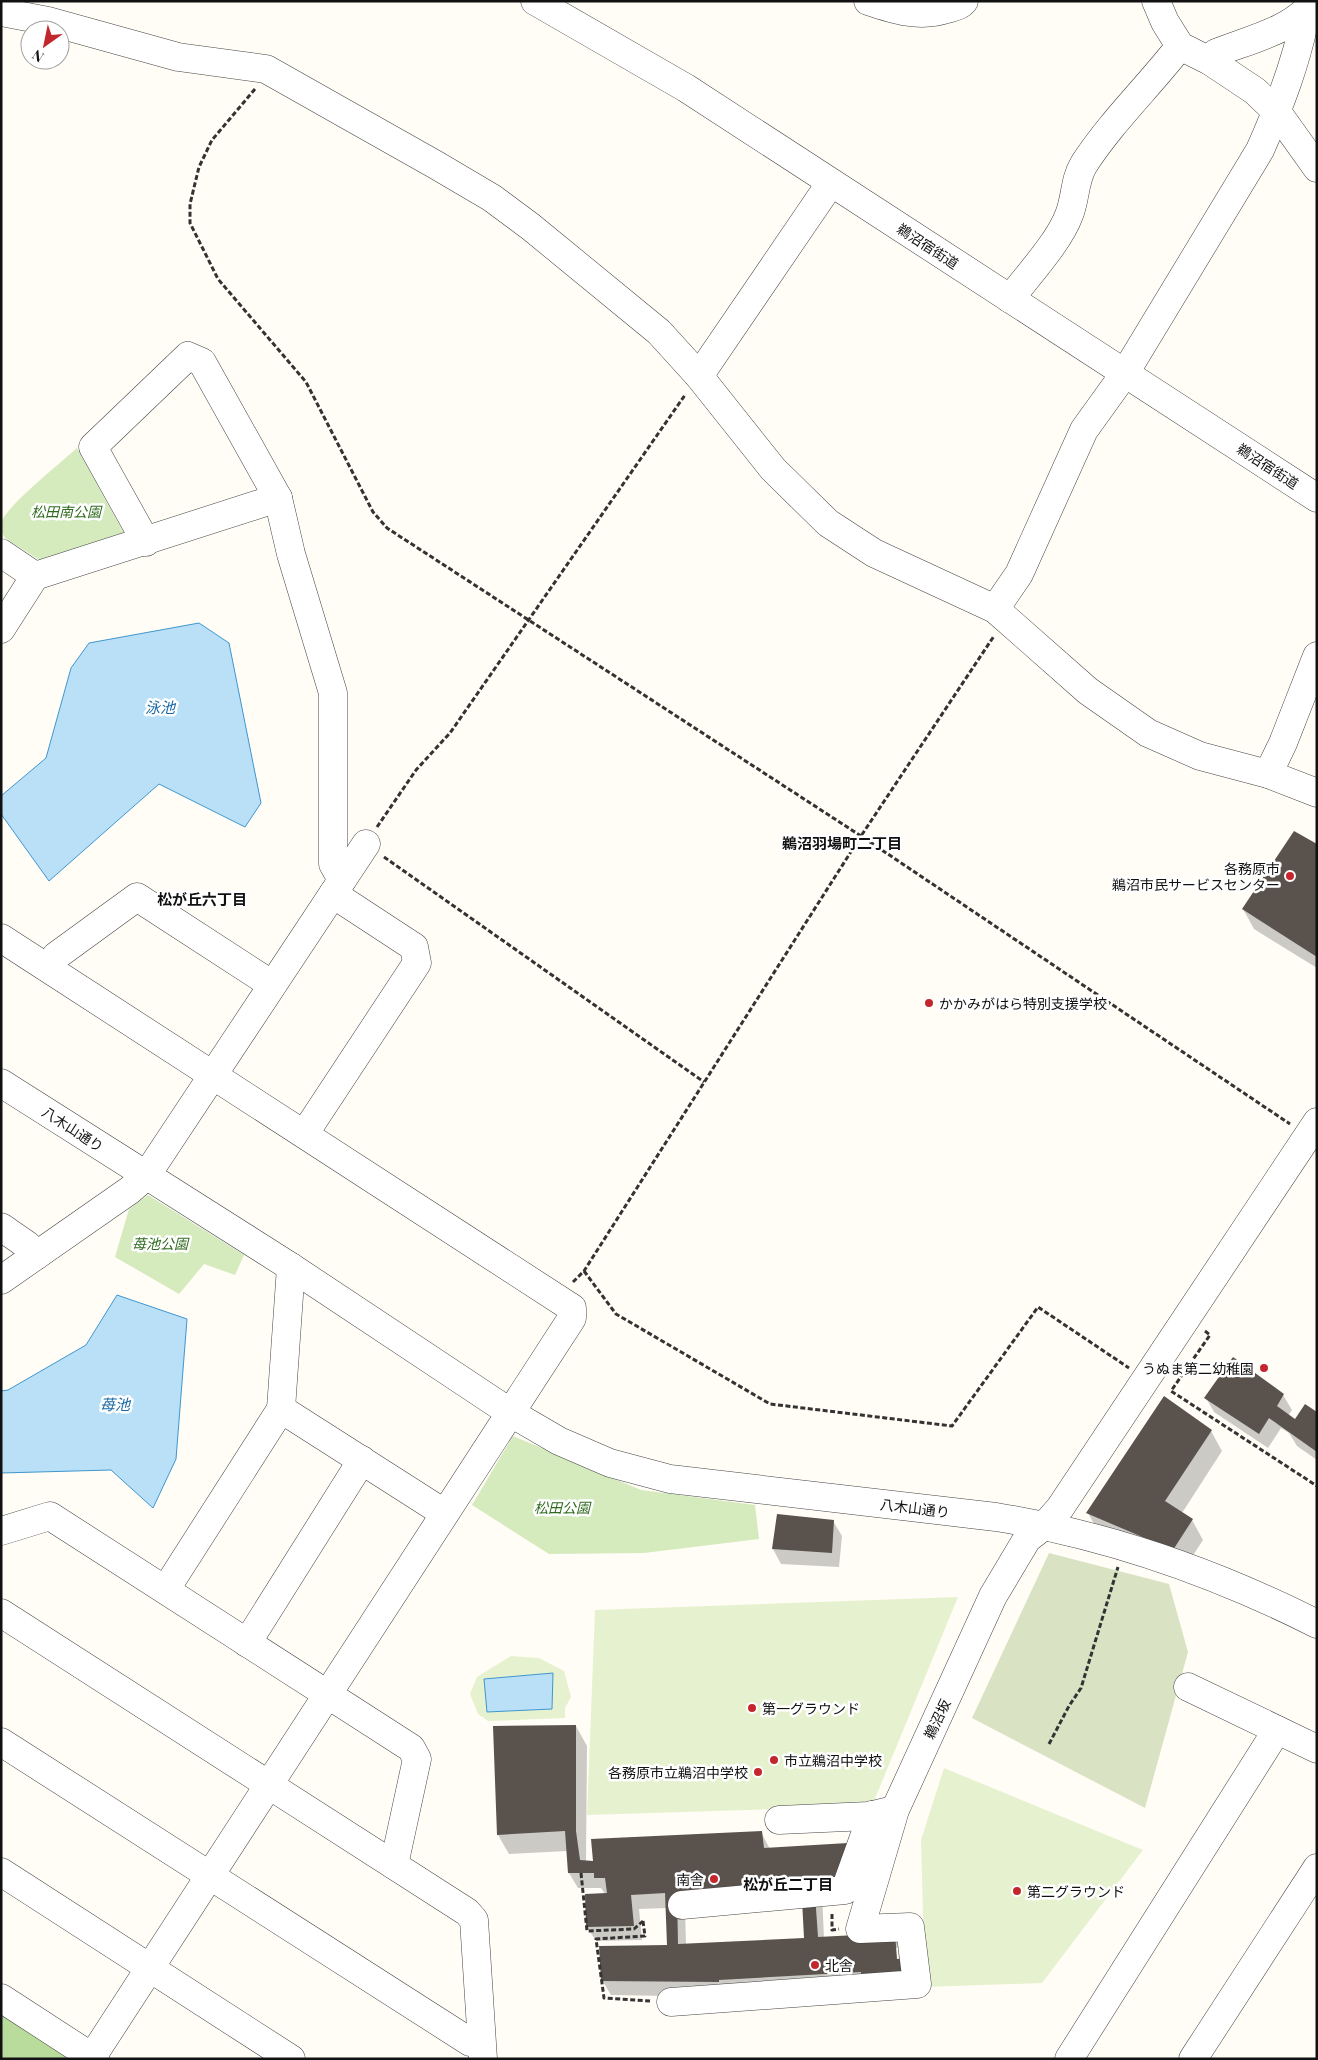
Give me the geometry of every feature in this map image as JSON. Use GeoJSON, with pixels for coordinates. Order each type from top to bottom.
{"type":"FeatureCollection","features":[{"type":"Feature","properties":{"kind":"street"},"geometry":{"type":"LineString","coordinates":[[868,1],[902,13],[932,14],[961,5],[964,1]]}},
{"type":"Feature","properties":{"kind":"street"},"geometry":{"type":"LineString","coordinates":[[1156,1],[1165,22],[1180,46],[1210,61],[1255,91],[1277,112],[1317,168]]}},
{"type":"Feature","properties":{"kind":"street","name":"鵜沼宿街道"},"geometry":{"type":"LineString","coordinates":[[546,4],[686,88],[830,184],[1317,498]]}},
{"type":"Feature","properties":{"kind":"street"},"geometry":{"type":"LineString","coordinates":[[1210,61],[1216,53],[1284,26],[1310,7]]}},
{"type":"Feature","properties":{"kind":"street"},"geometry":{"type":"LineString","coordinates":[[1001,613],[1084,430],[1125,373],[1260,150],[1277,112],[1299,49],[1310,7]]}},
{"type":"Feature","properties":{"kind":"street"},"geometry":{"type":"LineString","coordinates":[[1,12],[48,21],[178,57],[266,69],[284,77],[492,198],[659,332],[699,376],[773,469],[828,523],[874,553],[1001,613],[1088,691],[1148,733],[1200,756],[1268,774],[1317,793]]}},
{"type":"Feature","properties":{"kind":"street"},"geometry":{"type":"LineString","coordinates":[[1010,299],[1070,214],[1074,187],[1083,166],[1113,123],[1180,46]]}},
{"type":"Feature","properties":{"kind":"street"},"geometry":{"type":"LineString","coordinates":[[699,376],[830,184]]}},
{"type":"Feature","properties":{"kind":"street"},"geometry":{"type":"LineString","coordinates":[[146,542],[93,446],[188,356],[202,362],[278,498],[291,554],[333,693],[333,864],[337,887],[414,947],[416,963],[305,1133]]}},
{"type":"Feature","properties":{"kind":"street"},"geometry":{"type":"LineString","coordinates":[[1,629],[35,576],[146,542],[278,498]]}},
{"type":"Feature","properties":{"kind":"street"},"geometry":{"type":"LineString","coordinates":[[1,553],[35,576]]}},
{"type":"Feature","properties":{"kind":"street"},"geometry":{"type":"LineString","coordinates":[[1268,774],[1283,743],[1317,656]]}},
{"type":"Feature","properties":{"kind":"street"},"geometry":{"type":"LineString","coordinates":[[1,1280],[130,1190],[146,1176],[271,984],[366,844]]}},
{"type":"Feature","properties":{"kind":"street"},"geometry":{"type":"LineString","coordinates":[[48,968],[56,956],[137,897],[271,984]]}},
{"type":"Feature","properties":{"kind":"street"},"geometry":{"type":"LineString","coordinates":[[1,938],[305,1133],[572,1308],[572,1318],[208,1876],[94,2058],[1,1998]]}},
{"type":"Feature","properties":{"kind":"street","name":"八木山通り"},"geometry":{"type":"LineString","coordinates":[[1,1083],[291,1266],[511,1413],[559,1441],[610,1464],[670,1479],[996,1517],[1045,1525],[1124,1547],[1217,1578],[1317,1624]]}},
{"type":"Feature","properties":{"kind":"street","name":"鵜沼坂"},"geometry":{"type":"LineString","coordinates":[[670,2002],[917,1984],[910,1927],[860,1929],[884,1812],[993,1596],[1027,1538],[1045,1525],[1060,1508],[1312,1129]]}},
{"type":"Feature","properties":{"kind":"street"},"geometry":{"type":"LineString","coordinates":[[1,1228],[27,1245],[37,1255]]}},
{"type":"Feature","properties":{"kind":"street"},"geometry":{"type":"LineString","coordinates":[[166,1589],[281,1409],[291,1266]]}},
{"type":"Feature","properties":{"kind":"street"},"geometry":{"type":"LineString","coordinates":[[281,1409],[444,1513]]}},
{"type":"Feature","properties":{"kind":"street"},"geometry":{"type":"LineString","coordinates":[[247,1643],[362,1460]]}},
{"type":"Feature","properties":{"kind":"street"},"geometry":{"type":"LineString","coordinates":[[1,1531],[50,1516],[411,1748],[417,1758],[394,1865]]}},
{"type":"Feature","properties":{"kind":"street"},"geometry":{"type":"LineString","coordinates":[[1,1613],[467,1912],[474,1920],[482,2049]]}},
{"type":"Feature","properties":{"kind":"street"},"geometry":{"type":"LineString","coordinates":[[1188,1687],[1317,1749]]}},
{"type":"Feature","properties":{"kind":"street"},"geometry":{"type":"LineString","coordinates":[[1069,2059],[1277,1730]]}},
{"type":"Feature","properties":{"kind":"street"},"geometry":{"type":"LineString","coordinates":[[1,1742],[208,1876],[482,2049]]}},
{"type":"Feature","properties":{"kind":"street"},"geometry":{"type":"LineString","coordinates":[[779,1820],[884,1812]]}},
{"type":"Feature","properties":{"kind":"street"},"geometry":{"type":"LineString","coordinates":[[682,1905],[845,1890],[884,1812]]}},
{"type":"Feature","properties":{"kind":"street"},"geometry":{"type":"LineString","coordinates":[[1193,2059],[1317,1868]]}},
{"type":"Feature","properties":{"kind":"street"},"geometry":{"type":"LineString","coordinates":[[1,1872],[291,2059]]}},
{"type":"Feature","properties":{"kind":"path"},"geometry":{"type":"LineString","coordinates":[[266,69],[259,84],[212,140],[199,167],[190,204],[190,223],[218,279],[306,382],[372,512],[387,528],[1312,1129]]}},
{"type":"Feature","properties":{"kind":"path"},"geometry":{"type":"LineString","coordinates":[[699,376],[450,733],[416,770],[366,844],[704,1082]]}},
{"type":"Feature","properties":{"kind":"path"},"geometry":{"type":"LineString","coordinates":[[1001,613],[584,1271],[616,1314],[770,1404],[952,1426],[1038,1307],[1145,1380]]}},
{"type":"Feature","properties":{"kind":"path"},"geometry":{"type":"LineString","coordinates":[[1187,1316],[1210,1335],[1171,1391],[1317,1486]]}},
{"type":"Feature","properties":{"kind":"path"},"geometry":{"type":"LineString","coordinates":[[1049,1744],[1081,1688],[1124,1547]]}},
{"type":"Feature","properties":{"kind":"path"},"geometry":{"type":"LineString","coordinates":[[581,1873],[587,1931],[634,1929],[643,1921],[645,1936],[596,1939],[604,1998],[670,2002]]}},
{"type":"Feature","properties":{"kind":"path"},"geometry":{"type":"LineString","coordinates":[[832,1911],[832,1930]]}},
{"type":"Feature","properties":{"kind":"green space","name":"松田南公園"},"geometry":{"type":"Polygon","coordinates":[[[77,448],[125,535],[41,561],[5,538],[1,523],[12,507],[23,496],[77,448]]]}},
{"type":"Feature","properties":{"kind":"green space","name":"苺池公園"},"geometry":{"type":"Polygon","coordinates":[[[148,1195],[244,1255],[235,1275],[204,1264],[179,1294],[115,1257],[129,1209],[148,1195]]]}},
{"type":"Feature","properties":{"kind":"green space","name":"松田公園"},"geometry":{"type":"Polygon","coordinates":[[[513,1436],[641,1490],[755,1505],[759,1539],[644,1553],[549,1554],[472,1505],[513,1436]]]}},
{"type":"Feature","properties":{"kind":"green space"},"geometry":{"type":"Polygon","coordinates":[[[1049,1553],[1169,1584],[1188,1652],[1145,1808],[972,1718],[1049,1553]]]}},
{"type":"Feature","properties":{"kind":"green space","name":"第一グラウンド"},"geometry":{"type":"Polygon","coordinates":[[[958,1597],[872,1806],[587,1815],[595,1610],[958,1597]]]}},
{"type":"Feature","properties":{"kind":"green space"},"geometry":{"type":"Polygon","coordinates":[[[511,1656],[539,1658],[564,1671],[571,1697],[565,1708],[565,1718],[488,1721],[478,1714],[470,1694],[477,1677],[511,1656]]]}},
{"type":"Feature","properties":{"kind":"green space","name":"第二グラウンド"},"geometry":{"type":"Polygon","coordinates":[[[944,1768],[1143,1850],[1042,1983],[925,1987],[921,1840],[944,1768]]]}},
{"type":"Feature","properties":{"kind":"green space"},"geometry":{"type":"Polygon","coordinates":[[[1,2010],[76,2059],[1,2059],[1,2010]]]}},
{"type":"Feature","properties":{"kind":"water","name":"泳池"},"geometry":{"type":"Polygon","coordinates":[[[199,623],[229,643],[261,803],[245,827],[159,784],[49,881],[1,814],[1,796],[46,758],[71,668],[89,643],[199,623]]]}},
{"type":"Feature","properties":{"kind":"water","name":"苺池"},"geometry":{"type":"Polygon","coordinates":[[[117,1295],[187,1319],[176,1459],[153,1508],[111,1470],[1,1473],[1,1391],[8,1390],[86,1345],[117,1295]]]}},
{"type":"Feature","properties":{"kind":"water"},"geometry":{"type":"Polygon","coordinates":[[[553,1673],[552,1709],[487,1712],[484,1679],[553,1673]]]}},
{"type":"Feature","properties":{"kind":"building","name":"各務原市 鵜沼市民サービスセンター"},"geometry":{"type":"Polygon","coordinates":[[[1294,831],[1317,844],[1317,957],[1242,909],[1294,831]]]}},
{"type":"Feature","properties":{"kind":"building"},"geometry":{"type":"Polygon","coordinates":[[[1233,1357],[1284,1394],[1277,1406],[1295,1419],[1305,1404],[1317,1412],[1317,1452],[1269,1418],[1259,1434],[1204,1398],[1233,1357]]]}},
{"type":"Feature","properties":{"kind":"building"},"geometry":{"type":"Polygon","coordinates":[[[1164,1396],[1212,1430],[1165,1501],[1193,1519],[1173,1550],[1086,1513],[1164,1396]]]}},
{"type":"Feature","properties":{"kind":"building"},"geometry":{"type":"Polygon","coordinates":[[[777,1514],[834,1520],[832,1553],[772,1549],[777,1514]]]}},
{"type":"Feature","properties":{"kind":"building"},"geometry":{"type":"Polygon","coordinates":[[[576,1725],[576,1831],[580,1860],[593,1861],[591,1839],[762,1831],[764,1848],[848,1843],[849,1876],[814,1880],[818,1937],[895,1933],[897,1959],[909,1958],[913,1980],[862,1987],[861,1972],[719,1980],[719,1982],[601,1981],[599,1946],[667,1945],[665,1893],[631,1895],[634,1926],[586,1927],[585,1894],[607,1893],[605,1878],[594,1878],[594,1873],[568,1873],[565,1831],[497,1835],[493,1726],[576,1725]],[[801,1881],[677,1893],[678,1944],[804,1938],[801,1881]]]}},
{"type":"Feature","properties":{"kind":"place","name":"各務原市 鵜沼市民サービスセンター"},"geometry":{"type":"Point","coordinates":[1290,876]}},
{"type":"Feature","properties":{"kind":"place","name":"かかみがはら特別支援学校"},"geometry":{"type":"Point","coordinates":[929,1003]}},
{"type":"Feature","properties":{"kind":"place","name":"うぬま第二幼稚園"},"geometry":{"type":"Point","coordinates":[1264,1368]}},
{"type":"Feature","properties":{"kind":"place","name":"第一グラウンド"},"geometry":{"type":"Point","coordinates":[752,1708]}},
{"type":"Feature","properties":{"kind":"place","name":"市立鵜沼中学校"},"geometry":{"type":"Point","coordinates":[774,1760]}},
{"type":"Feature","properties":{"kind":"place","name":"各務原市立鵜沼中学校"},"geometry":{"type":"Point","coordinates":[758,1772]}},
{"type":"Feature","properties":{"kind":"place","name":"南舎"},"geometry":{"type":"Point","coordinates":[714,1879]}},
{"type":"Feature","properties":{"kind":"place","name":"第二グラウンド"},"geometry":{"type":"Point","coordinates":[1017,1891]}},
{"type":"Feature","properties":{"kind":"place","name":"北舎"},"geometry":{"type":"Point","coordinates":[815,1965]}},
{"type":"Feature","properties":{"kind":"district","name":"鵜沼羽場町二丁目"},"geometry":{"type":"Point","coordinates":[842,843]}},
{"type":"Feature","properties":{"kind":"district","name":"松が丘六丁目"},"geometry":{"type":"Point","coordinates":[202,899]}},
{"type":"Feature","properties":{"kind":"district","name":"松が丘二丁目"},"geometry":{"type":"Point","coordinates":[788,1884]}}]}
